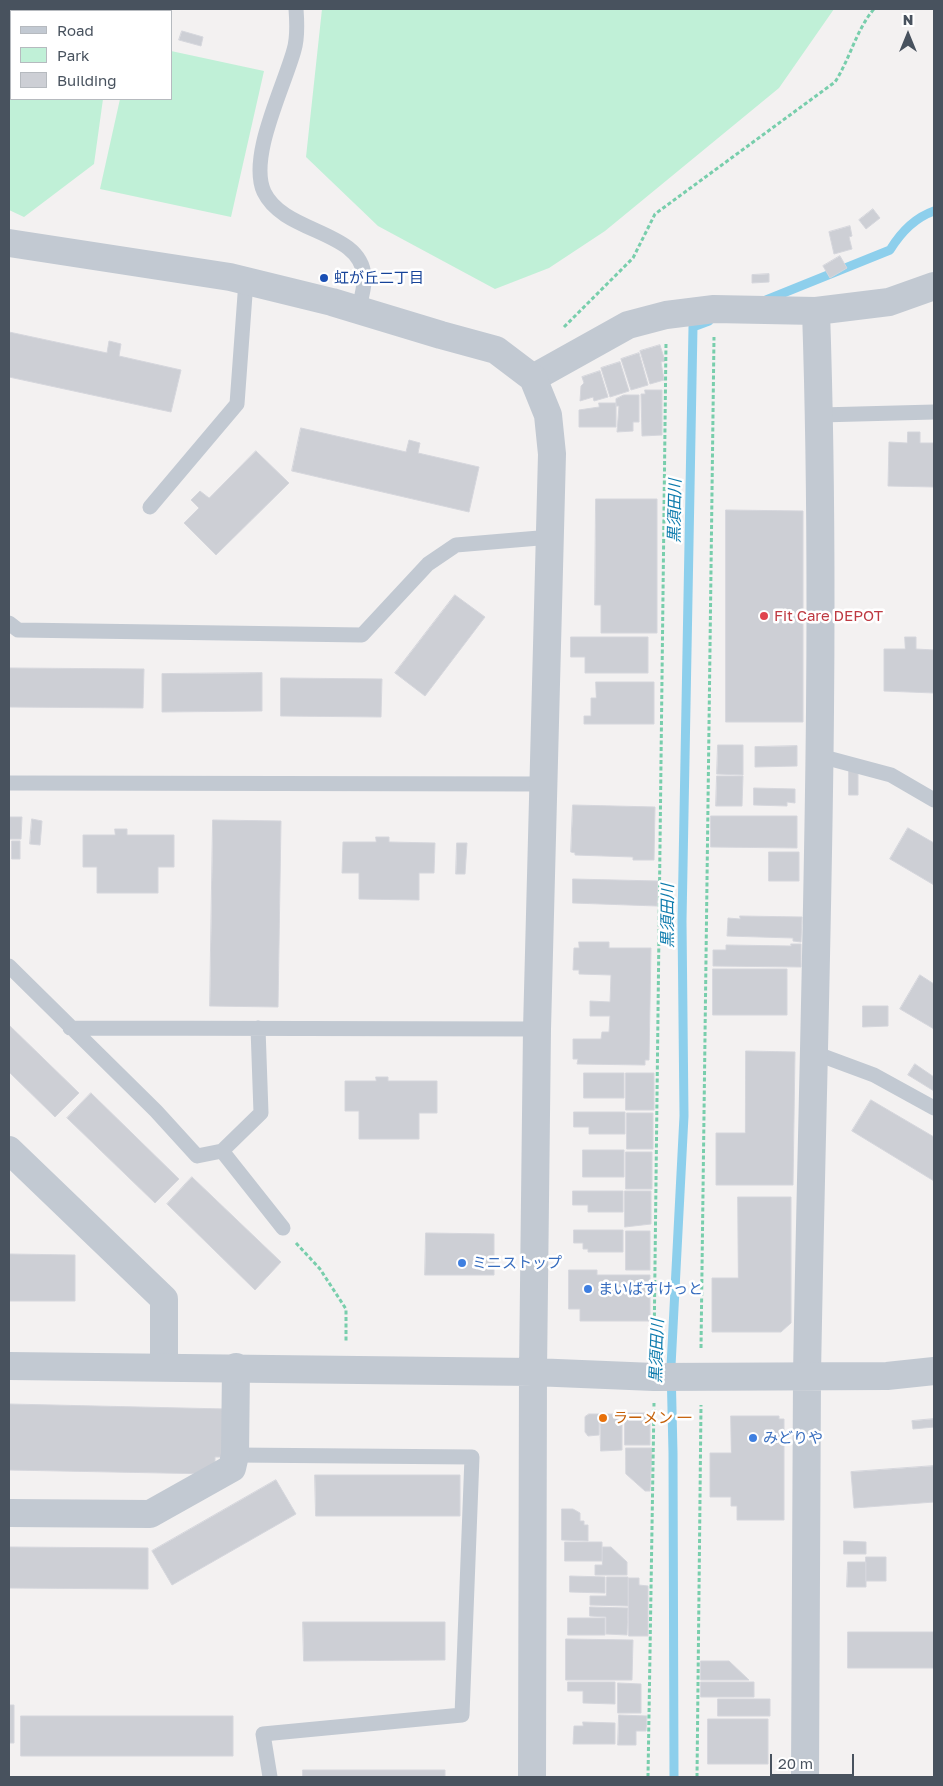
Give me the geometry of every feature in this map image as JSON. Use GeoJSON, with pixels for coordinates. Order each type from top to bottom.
{"type":"FeatureCollection","features":[{"type":"Feature","properties":{"kind":"street"},"geometry":{"type":"LineString","coordinates":[[9,243],[246,281],[358,310],[496,350],[532,378],[548,415],[552,454],[538,1029],[533,1372],[532,1777]]}},
{"type":"Feature","properties":{"kind":"street"},"geometry":{"type":"LineString","coordinates":[[532,378],[628,325],[666,315],[714,309],[816,311],[889,302],[934,286]]}},
{"type":"Feature","properties":{"kind":"street"},"geometry":{"type":"LineString","coordinates":[[805,1777],[807,1376],[812,1052],[820,756],[820,415],[816,311]]}},
{"type":"Feature","properties":{"kind":"street"},"geometry":{"type":"LineString","coordinates":[[9,1150],[164,1299],[164,1366]]}},
{"type":"Feature","properties":{"kind":"street"},"geometry":{"type":"LineString","coordinates":[[9,1366],[164,1366],[533,1372],[658,1377],[888,1376],[934,1371]]}},
{"type":"Feature","properties":{"kind":"street"},"geometry":{"type":"LineString","coordinates":[[9,1514],[150,1514],[232,1468],[235,1455],[236,1367]]}},
{"type":"Feature","properties":{"kind":"lane"},"geometry":{"type":"LineString","coordinates":[[296,9],[295,49],[263,146],[259,177],[265,194],[290,220],[354,251],[364,274],[364,286],[358,310]]}},
{"type":"Feature","properties":{"kind":"lane"},"geometry":{"type":"LineString","coordinates":[[150,507],[237,404],[246,281]]}},
{"type":"Feature","properties":{"kind":"lane"},"geometry":{"type":"LineString","coordinates":[[820,415],[934,412]]}},
{"type":"Feature","properties":{"kind":"lane"},"geometry":{"type":"LineString","coordinates":[[9,623],[18,630],[362,635],[428,564],[456,545],[551,537]]}},
{"type":"Feature","properties":{"kind":"lane"},"geometry":{"type":"LineString","coordinates":[[820,756],[891,774],[934,800]]}},
{"type":"Feature","properties":{"kind":"lane"},"geometry":{"type":"LineString","coordinates":[[9,783],[543,784]]}},
{"type":"Feature","properties":{"kind":"lane"},"geometry":{"type":"LineString","coordinates":[[9,966],[156,1111],[197,1156],[222,1151],[261,1113],[258,1028]]}},
{"type":"Feature","properties":{"kind":"lane"},"geometry":{"type":"LineString","coordinates":[[70,1028],[538,1029]]}},
{"type":"Feature","properties":{"kind":"lane"},"geometry":{"type":"LineString","coordinates":[[812,1052],[874,1075],[934,1108]]}},
{"type":"Feature","properties":{"kind":"lane"},"geometry":{"type":"LineString","coordinates":[[222,1151],[283,1228]]}},
{"type":"Feature","properties":{"kind":"lane"},"geometry":{"type":"LineString","coordinates":[[235,1455],[472,1457],[462,1715],[263,1734],[270,1777]]}},
{"type":"Feature","properties":{"kind":"path"},"geometry":{"type":"LineString","coordinates":[[563,327],[633,258],[655,214],[835,82],[846,65],[866,17],[874,9]]}},
{"type":"Feature","properties":{"kind":"path"},"geometry":{"type":"LineString","coordinates":[[697,1777],[698,1377],[714,309]]}},
{"type":"Feature","properties":{"kind":"path"},"geometry":{"type":"LineString","coordinates":[[648,1777],[658,1377],[666,315]]}},
{"type":"Feature","properties":{"kind":"path"},"geometry":{"type":"LineString","coordinates":[[283,1228],[320,1270],[346,1309],[347,1370]]}},
{"type":"Feature","properties":{"kind":"green space"},"geometry":{"type":"Polygon","coordinates":[[[9,9],[116,9],[10,10],[10,100],[103,100],[94,164],[24,217],[9,210],[9,9]]]}},
{"type":"Feature","properties":{"kind":"green space"},"geometry":{"type":"Polygon","coordinates":[[[322,9],[834,9],[779,88],[605,231],[549,268],[495,289],[378,226],[306,157],[322,9]]]}},
{"type":"Feature","properties":{"kind":"green space"},"geometry":{"type":"Polygon","coordinates":[[[172,51],[264,71],[231,217],[100,189],[120,100],[172,100],[172,51]]]}},
{"type":"Feature","properties":{"kind":"building"},"geometry":{"type":"Polygon","coordinates":[[[182,31],[203,37],[201,46],[179,40],[182,31]]]}},
{"type":"Feature","properties":{"kind":"building"},"geometry":{"type":"Polygon","coordinates":[[[873,209],[880,218],[866,229],[859,220],[873,209]]]}},
{"type":"Feature","properties":{"kind":"building"},"geometry":{"type":"Polygon","coordinates":[[[850,226],[852,236],[849,237],[852,249],[834,254],[829,232],[850,226]]]}},
{"type":"Feature","properties":{"kind":"building"},"geometry":{"type":"Polygon","coordinates":[[[840,256],[847,268],[830,278],[823,266],[840,256]]]}},
{"type":"Feature","properties":{"kind":"building"},"geometry":{"type":"Polygon","coordinates":[[[769,274],[769,282],[752,283],[752,275],[769,274]]]}},
{"type":"Feature","properties":{"kind":"building"},"geometry":{"type":"Polygon","coordinates":[[[9,332],[107,353],[109,341],[121,344],[119,356],[181,370],[171,412],[9,377],[9,332]]]}},
{"type":"Feature","properties":{"kind":"building"},"geometry":{"type":"Polygon","coordinates":[[[660,345],[665,361],[661,362],[664,380],[650,384],[640,351],[660,345]]]}},
{"type":"Feature","properties":{"kind":"building"},"geometry":{"type":"Polygon","coordinates":[[[639,353],[648,385],[631,390],[621,359],[639,353]]]}},
{"type":"Feature","properties":{"kind":"building"},"geometry":{"type":"Polygon","coordinates":[[[620,362],[629,391],[610,397],[601,368],[620,362]]]}},
{"type":"Feature","properties":{"kind":"building"},"geometry":{"type":"Polygon","coordinates":[[[600,371],[608,397],[594,401],[593,397],[580,401],[581,386],[584,383],[582,377],[600,371]]]}},
{"type":"Feature","properties":{"kind":"building"},"geometry":{"type":"Polygon","coordinates":[[[645,390],[662,390],[662,435],[642,436],[641,394],[645,394],[645,390]]]}},
{"type":"Feature","properties":{"kind":"building"},"geometry":{"type":"Polygon","coordinates":[[[624,395],[639,395],[639,422],[633,422],[633,431],[617,432],[619,406],[616,406],[616,399],[624,395]]]}},
{"type":"Feature","properties":{"kind":"building"},"geometry":{"type":"Polygon","coordinates":[[[599,403],[616,403],[616,427],[579,427],[579,410],[599,407],[599,403]]]}},
{"type":"Feature","properties":{"kind":"building"},"geometry":{"type":"Polygon","coordinates":[[[301,428],[406,452],[409,440],[420,443],[418,453],[479,467],[469,512],[292,471],[301,428]]]}},
{"type":"Feature","properties":{"kind":"building"},"geometry":{"type":"Polygon","coordinates":[[[908,432],[920,432],[920,443],[934,443],[934,487],[888,486],[889,442],[907,443],[908,432]]]}},
{"type":"Feature","properties":{"kind":"building"},"geometry":{"type":"Polygon","coordinates":[[[256,451],[289,483],[216,555],[184,523],[199,508],[191,500],[200,491],[209,498],[256,451]]]}},
{"type":"Feature","properties":{"kind":"building"},"geometry":{"type":"Polygon","coordinates":[[[596,499],[657,499],[657,633],[601,633],[601,605],[595,605],[596,499]]]}},
{"type":"Feature","properties":{"kind":"building","name":"Fit Care DEPOT"},"geometry":{"type":"Polygon","coordinates":[[[726,510],[803,511],[803,722],[726,722],[726,510]]]}},
{"type":"Feature","properties":{"kind":"building"},"geometry":{"type":"Polygon","coordinates":[[[455,595],[485,617],[425,696],[395,673],[455,595]]]}},
{"type":"Feature","properties":{"kind":"building"},"geometry":{"type":"Polygon","coordinates":[[[571,637],[648,637],[648,673],[585,673],[585,657],[571,657],[571,637]]]}},
{"type":"Feature","properties":{"kind":"building"},"geometry":{"type":"Polygon","coordinates":[[[905,637],[916,637],[916,649],[934,650],[934,693],[884,691],[884,649],[905,649],[905,637]]]}},
{"type":"Feature","properties":{"kind":"building"},"geometry":{"type":"Polygon","coordinates":[[[9,668],[144,669],[143,708],[9,707],[9,668]]]}},
{"type":"Feature","properties":{"kind":"building"},"geometry":{"type":"Polygon","coordinates":[[[262,673],[262,711],[162,712],[162,674],[262,673]]]}},
{"type":"Feature","properties":{"kind":"building"},"geometry":{"type":"Polygon","coordinates":[[[281,678],[382,679],[381,717],[281,716],[281,678]]]}},
{"type":"Feature","properties":{"kind":"building"},"geometry":{"type":"Polygon","coordinates":[[[596,682],[654,682],[654,724],[584,724],[584,716],[591,716],[591,698],[596,698],[596,682]]]}},
{"type":"Feature","properties":{"kind":"building"},"geometry":{"type":"Polygon","coordinates":[[[718,745],[743,745],[743,775],[717,774],[718,745]]]}},
{"type":"Feature","properties":{"kind":"building"},"geometry":{"type":"Polygon","coordinates":[[[797,746],[797,766],[755,767],[755,747],[797,746]]]}},
{"type":"Feature","properties":{"kind":"building"},"geometry":{"type":"Polygon","coordinates":[[[849,770],[858,770],[858,795],[849,795],[849,770]]]}},
{"type":"Feature","properties":{"kind":"building"},"geometry":{"type":"Polygon","coordinates":[[[717,776],[743,776],[742,806],[716,806],[717,776]]]}},
{"type":"Feature","properties":{"kind":"building"},"geometry":{"type":"Polygon","coordinates":[[[754,788],[795,789],[795,803],[787,802],[787,806],[754,805],[754,788]]]}},
{"type":"Feature","properties":{"kind":"building"},"geometry":{"type":"Polygon","coordinates":[[[573,805],[655,807],[654,860],[633,860],[633,857],[575,855],[575,853],[571,852],[573,805]]]}},
{"type":"Feature","properties":{"kind":"building"},"geometry":{"type":"Polygon","coordinates":[[[711,816],[797,816],[797,848],[711,847],[711,816]]]}},
{"type":"Feature","properties":{"kind":"building"},"geometry":{"type":"Polygon","coordinates":[[[10,817],[22,817],[21,839],[10,839],[10,817]]]}},
{"type":"Feature","properties":{"kind":"building"},"geometry":{"type":"Polygon","coordinates":[[[32,819],[42,821],[40,845],[30,844],[32,819]]]}},
{"type":"Feature","properties":{"kind":"building"},"geometry":{"type":"Polygon","coordinates":[[[213,820],[281,821],[278,1007],[210,1006],[213,820]]]}},
{"type":"Feature","properties":{"kind":"building"},"geometry":{"type":"Polygon","coordinates":[[[908,828],[934,843],[934,885],[890,859],[908,828]]]}},
{"type":"Feature","properties":{"kind":"building"},"geometry":{"type":"Polygon","coordinates":[[[115,829],[127,829],[127,835],[174,835],[174,867],[158,867],[158,893],[97,893],[97,867],[83,867],[83,835],[115,835],[115,829]]]}},
{"type":"Feature","properties":{"kind":"building"},"geometry":{"type":"Polygon","coordinates":[[[376,837],[389,837],[389,842],[435,843],[434,873],[419,873],[419,900],[359,899],[359,873],[342,873],[343,842],[376,842],[376,837]]]}},
{"type":"Feature","properties":{"kind":"building"},"geometry":{"type":"Polygon","coordinates":[[[12,841],[20,841],[20,859],[12,859],[12,841]]]}},
{"type":"Feature","properties":{"kind":"building"},"geometry":{"type":"Polygon","coordinates":[[[457,843],[467,843],[465,874],[456,874],[457,843]]]}},
{"type":"Feature","properties":{"kind":"building"},"geometry":{"type":"Polygon","coordinates":[[[769,852],[799,852],[799,881],[769,881],[769,852]]]}},
{"type":"Feature","properties":{"kind":"building"},"geometry":{"type":"Polygon","coordinates":[[[573,879],[658,881],[657,906],[573,903],[573,879]]]}},
{"type":"Feature","properties":{"kind":"building"},"geometry":{"type":"Polygon","coordinates":[[[740,916],[802,917],[801,942],[793,941],[793,938],[727,936],[728,918],[740,919],[740,916]]]}},
{"type":"Feature","properties":{"kind":"building"},"geometry":{"type":"Polygon","coordinates":[[[579,942],[609,942],[609,948],[651,948],[649,1060],[645,1060],[645,1065],[577,1064],[578,1059],[573,1059],[573,1039],[601,1039],[602,1032],[609,1032],[610,1016],[590,1016],[590,1001],[610,1002],[611,975],[579,974],[579,970],[573,970],[574,948],[579,948],[579,942]]]}},
{"type":"Feature","properties":{"kind":"building"},"geometry":{"type":"Polygon","coordinates":[[[791,944],[801,944],[801,967],[713,966],[713,950],[726,950],[726,945],[791,946],[791,944]]]}},
{"type":"Feature","properties":{"kind":"building"},"geometry":{"type":"Polygon","coordinates":[[[713,969],[787,969],[787,1015],[713,1015],[713,969]]]}},
{"type":"Feature","properties":{"kind":"building"},"geometry":{"type":"Polygon","coordinates":[[[920,975],[934,984],[934,1029],[900,1009],[920,975]]]}},
{"type":"Feature","properties":{"kind":"building"},"geometry":{"type":"Polygon","coordinates":[[[863,1006],[888,1006],[888,1026],[863,1027],[863,1006]]]}},
{"type":"Feature","properties":{"kind":"building"},"geometry":{"type":"Polygon","coordinates":[[[9,1025],[79,1093],[55,1117],[9,1072],[9,1025]]]}},
{"type":"Feature","properties":{"kind":"building"},"geometry":{"type":"Polygon","coordinates":[[[746,1051],[795,1052],[793,1185],[716,1185],[716,1133],[745,1133],[746,1051]]]}},
{"type":"Feature","properties":{"kind":"building"},"geometry":{"type":"Polygon","coordinates":[[[915,1064],[934,1077],[934,1091],[908,1075],[915,1064]]]}},
{"type":"Feature","properties":{"kind":"building"},"geometry":{"type":"Polygon","coordinates":[[[584,1073],[624,1073],[624,1098],[584,1098],[584,1073]]]}},
{"type":"Feature","properties":{"kind":"building"},"geometry":{"type":"Polygon","coordinates":[[[626,1073],[654,1073],[654,1110],[626,1110],[626,1073]]]}},
{"type":"Feature","properties":{"kind":"building"},"geometry":{"type":"Polygon","coordinates":[[[376,1077],[388,1077],[388,1081],[437,1081],[437,1113],[419,1113],[419,1139],[359,1139],[359,1111],[345,1111],[345,1081],[376,1081],[376,1077]]]}},
{"type":"Feature","properties":{"kind":"building"},"geometry":{"type":"Polygon","coordinates":[[[91,1093],[179,1179],[155,1203],[67,1118],[91,1093]]]}},
{"type":"Feature","properties":{"kind":"building"},"geometry":{"type":"Polygon","coordinates":[[[871,1100],[934,1137],[934,1181],[852,1131],[871,1100]]]}},
{"type":"Feature","properties":{"kind":"building"},"geometry":{"type":"Polygon","coordinates":[[[574,1112],[625,1112],[625,1134],[589,1134],[589,1127],[574,1127],[574,1112]]]}},
{"type":"Feature","properties":{"kind":"building"},"geometry":{"type":"Polygon","coordinates":[[[627,1113],[653,1113],[653,1149],[627,1149],[627,1113]]]}},
{"type":"Feature","properties":{"kind":"building"},"geometry":{"type":"Polygon","coordinates":[[[583,1150],[624,1150],[624,1177],[583,1177],[583,1150]]]}},
{"type":"Feature","properties":{"kind":"building"},"geometry":{"type":"Polygon","coordinates":[[[626,1152],[652,1152],[652,1189],[626,1189],[626,1152]]]}},
{"type":"Feature","properties":{"kind":"building"},"geometry":{"type":"Polygon","coordinates":[[[192,1177],[281,1262],[255,1290],[167,1204],[192,1177]]]}},
{"type":"Feature","properties":{"kind":"building"},"geometry":{"type":"Polygon","coordinates":[[[573,1191],[623,1191],[623,1212],[588,1212],[588,1205],[573,1205],[573,1191]]]}},
{"type":"Feature","properties":{"kind":"building"},"geometry":{"type":"Polygon","coordinates":[[[625,1191],[651,1191],[651,1224],[625,1227],[625,1191]]]}},
{"type":"Feature","properties":{"kind":"building"},"geometry":{"type":"Polygon","coordinates":[[[738,1197],[791,1197],[791,1323],[781,1332],[712,1332],[712,1278],[738,1278],[738,1197]]]}},
{"type":"Feature","properties":{"kind":"building"},"geometry":{"type":"Polygon","coordinates":[[[574,1230],[623,1230],[623,1252],[588,1252],[588,1249],[583,1249],[583,1243],[574,1243],[574,1230]]]}},
{"type":"Feature","properties":{"kind":"building"},"geometry":{"type":"Polygon","coordinates":[[[626,1231],[650,1231],[650,1270],[626,1270],[626,1231]]]}},
{"type":"Feature","properties":{"kind":"building"},"geometry":{"type":"Polygon","coordinates":[[[426,1233],[494,1234],[494,1275],[425,1275],[426,1233]]]}},
{"type":"Feature","properties":{"kind":"building"},"geometry":{"type":"Polygon","coordinates":[[[9,1254],[75,1255],[75,1301],[9,1301],[9,1254]]]}},
{"type":"Feature","properties":{"kind":"building"},"geometry":{"type":"Polygon","coordinates":[[[569,1270],[597,1270],[597,1275],[650,1275],[650,1321],[580,1321],[580,1309],[569,1309],[569,1270]]]}},
{"type":"Feature","properties":{"kind":"building"},"geometry":{"type":"Polygon","coordinates":[[[9,1404],[226,1409],[226,1457],[215,1457],[215,1474],[9,1470],[9,1404]]]}},
{"type":"Feature","properties":{"kind":"building"},"geometry":{"type":"Polygon","coordinates":[[[625,1413],[650,1413],[650,1445],[625,1445],[625,1413]]]}},
{"type":"Feature","properties":{"kind":"building"},"geometry":{"type":"Polygon","coordinates":[[[589,1414],[599,1414],[599,1435],[588,1436],[585,1432],[585,1417],[589,1414]]]}},
{"type":"Feature","properties":{"kind":"building"},"geometry":{"type":"Polygon","coordinates":[[[600,1414],[622,1414],[622,1450],[601,1451],[600,1414]]]}},
{"type":"Feature","properties":{"kind":"building"},"geometry":{"type":"Polygon","coordinates":[[[731,1416],[779,1416],[779,1419],[784,1419],[784,1520],[737,1520],[737,1506],[731,1506],[731,1497],[710,1497],[710,1453],[731,1453],[731,1416]]]}},
{"type":"Feature","properties":{"kind":"building"},"geometry":{"type":"Polygon","coordinates":[[[934,1419],[934,1427],[913,1429],[912,1421],[934,1419]]]}},
{"type":"Feature","properties":{"kind":"building"},"geometry":{"type":"Polygon","coordinates":[[[626,1448],[652,1448],[650,1491],[645,1491],[626,1474],[626,1448]]]}},
{"type":"Feature","properties":{"kind":"building"},"geometry":{"type":"Polygon","coordinates":[[[934,1466],[934,1502],[854,1508],[851,1472],[934,1466]]]}},
{"type":"Feature","properties":{"kind":"building"},"geometry":{"type":"Polygon","coordinates":[[[315,1475],[460,1475],[460,1516],[316,1516],[315,1475]]]}},
{"type":"Feature","properties":{"kind":"building"},"geometry":{"type":"Polygon","coordinates":[[[276,1480],[296,1514],[172,1585],[152,1551],[276,1480]]]}},
{"type":"Feature","properties":{"kind":"building"},"geometry":{"type":"Polygon","coordinates":[[[562,1509],[573,1509],[580,1513],[580,1521],[584,1521],[584,1525],[588,1525],[588,1541],[562,1540],[562,1509]]]}},
{"type":"Feature","properties":{"kind":"building"},"geometry":{"type":"Polygon","coordinates":[[[844,1541],[866,1542],[866,1554],[844,1554],[844,1541]]]}},
{"type":"Feature","properties":{"kind":"building"},"geometry":{"type":"Polygon","coordinates":[[[565,1542],[602,1542],[602,1561],[565,1561],[565,1542]]]}},
{"type":"Feature","properties":{"kind":"building"},"geometry":{"type":"Polygon","coordinates":[[[9,1547],[148,1548],[148,1589],[9,1588],[9,1547]]]}},
{"type":"Feature","properties":{"kind":"building"},"geometry":{"type":"Polygon","coordinates":[[[603,1547],[611,1547],[627,1562],[627,1575],[595,1575],[595,1565],[602,1565],[603,1547]]]}},
{"type":"Feature","properties":{"kind":"building"},"geometry":{"type":"Polygon","coordinates":[[[866,1557],[886,1557],[886,1581],[866,1581],[866,1557]]]}},
{"type":"Feature","properties":{"kind":"building"},"geometry":{"type":"Polygon","coordinates":[[[848,1562],[866,1562],[866,1587],[847,1587],[848,1562]]]}},
{"type":"Feature","properties":{"kind":"building"},"geometry":{"type":"Polygon","coordinates":[[[570,1576],[605,1577],[605,1593],[570,1592],[570,1576]]]}},
{"type":"Feature","properties":{"kind":"building"},"geometry":{"type":"Polygon","coordinates":[[[607,1577],[628,1577],[628,1606],[590,1605],[590,1596],[606,1596],[607,1577]]]}},
{"type":"Feature","properties":{"kind":"building"},"geometry":{"type":"Polygon","coordinates":[[[629,1578],[639,1578],[639,1585],[648,1586],[648,1636],[629,1636],[629,1578]]]}},
{"type":"Feature","properties":{"kind":"building"},"geometry":{"type":"Polygon","coordinates":[[[590,1607],[628,1608],[627,1635],[606,1634],[606,1617],[590,1616],[590,1607]]]}},
{"type":"Feature","properties":{"kind":"building"},"geometry":{"type":"Polygon","coordinates":[[[568,1618],[605,1618],[605,1635],[568,1635],[568,1618]]]}},
{"type":"Feature","properties":{"kind":"building"},"geometry":{"type":"Polygon","coordinates":[[[303,1622],[445,1622],[445,1660],[304,1661],[303,1622]]]}},
{"type":"Feature","properties":{"kind":"building"},"geometry":{"type":"Polygon","coordinates":[[[848,1632],[934,1632],[934,1668],[848,1668],[848,1632]]]}},
{"type":"Feature","properties":{"kind":"building"},"geometry":{"type":"Polygon","coordinates":[[[566,1639],[633,1640],[632,1680],[566,1680],[566,1639]]]}},
{"type":"Feature","properties":{"kind":"building"},"geometry":{"type":"Polygon","coordinates":[[[701,1661],[729,1661],[749,1680],[701,1680],[701,1661]]]}},
{"type":"Feature","properties":{"kind":"building"},"geometry":{"type":"Polygon","coordinates":[[[568,1682],[615,1682],[615,1704],[583,1703],[583,1691],[568,1691],[568,1682]]]}},
{"type":"Feature","properties":{"kind":"building"},"geometry":{"type":"Polygon","coordinates":[[[701,1682],[754,1682],[754,1697],[701,1697],[701,1682]]]}},
{"type":"Feature","properties":{"kind":"building"},"geometry":{"type":"Polygon","coordinates":[[[618,1683],[641,1684],[641,1713],[618,1713],[618,1683]]]}},
{"type":"Feature","properties":{"kind":"building"},"geometry":{"type":"Polygon","coordinates":[[[718,1699],[770,1699],[770,1716],[718,1716],[718,1699]]]}},
{"type":"Feature","properties":{"kind":"building"},"geometry":{"type":"Polygon","coordinates":[[[9,1705],[14,1705],[14,1743],[9,1743],[9,1705]]]}},
{"type":"Feature","properties":{"kind":"building"},"geometry":{"type":"Polygon","coordinates":[[[619,1715],[647,1716],[646,1731],[636,1731],[636,1745],[618,1745],[619,1715]]]}},
{"type":"Feature","properties":{"kind":"building"},"geometry":{"type":"Polygon","coordinates":[[[21,1716],[233,1716],[233,1756],[21,1756],[21,1716]]]}},
{"type":"Feature","properties":{"kind":"building"},"geometry":{"type":"Polygon","coordinates":[[[708,1719],[768,1719],[768,1764],[708,1764],[708,1719]]]}},
{"type":"Feature","properties":{"kind":"building"},"geometry":{"type":"Polygon","coordinates":[[[583,1722],[615,1723],[615,1744],[573,1744],[574,1726],[583,1726],[583,1722]]]}},
{"type":"Feature","properties":{"kind":"building"},"geometry":{"type":"Polygon","coordinates":[[[303,1770],[445,1770],[445,1777],[303,1777],[303,1770]]]}},
{"type":"Feature","properties":{"kind":"waterway","name":"黒須田川"},"geometry":{"type":"LineString","coordinates":[[766,300],[890,250],[909,226],[934,211]]}},
{"type":"Feature","properties":{"kind":"waterway","name":"黒須田川"},"geometry":{"type":"LineString","coordinates":[[674,1777],[671,1366],[684,1116],[682,921],[693,327],[709,321]]}},
{"type":"Feature","properties":{"kind":"place","name":"虹が丘二丁目"},"geometry":{"type":"Point","coordinates":[324,278]}},
{"type":"Feature","properties":{"kind":"place","name":"Fit Care DEPOT"},"geometry":{"type":"Point","coordinates":[764,616]}},
{"type":"Feature","properties":{"kind":"place","name":"ミニストップ"},"geometry":{"type":"Point","coordinates":[462,1263]}},
{"type":"Feature","properties":{"kind":"place","name":"まいばすけっと"},"geometry":{"type":"Point","coordinates":[588,1289]}},
{"type":"Feature","properties":{"kind":"place","name":"ラーメン 一"},"geometry":{"type":"Point","coordinates":[603,1418]}},
{"type":"Feature","properties":{"kind":"place","name":"みどりや"},"geometry":{"type":"Point","coordinates":[753,1438]}}]}
